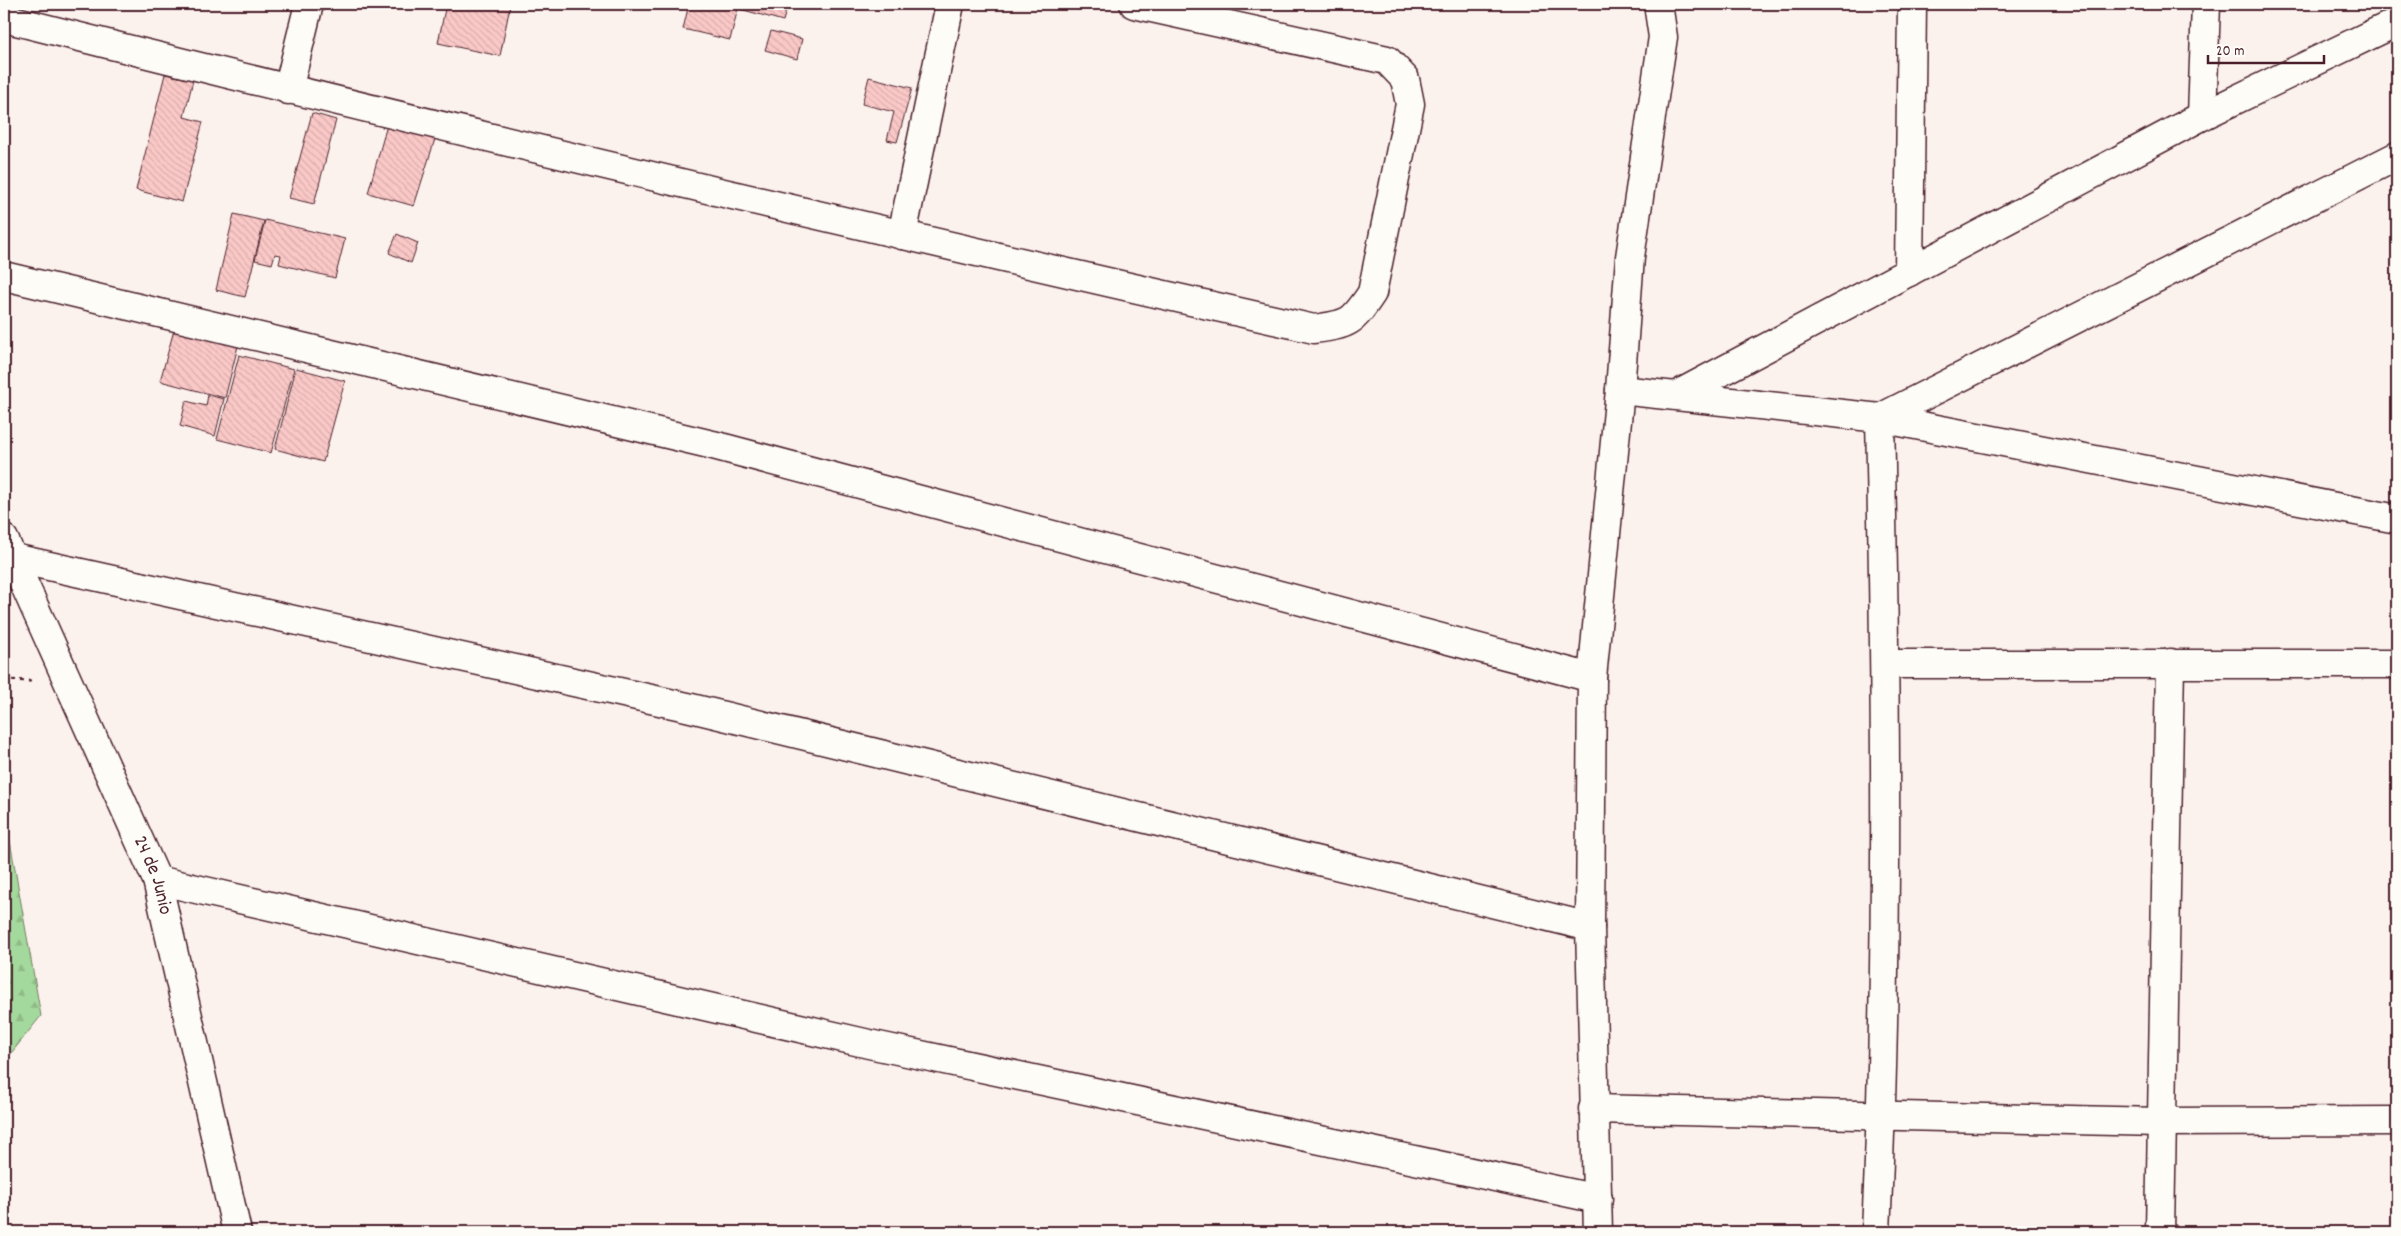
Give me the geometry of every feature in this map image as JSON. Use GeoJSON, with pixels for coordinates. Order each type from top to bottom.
{"type":"FeatureCollection","features":[{"type":"Feature","properties":{"kind":"street"},"geometry":{"type":"LineString","coordinates":[[288,90],[309,4]]}},
{"type":"Feature","properties":{"kind":"street"},"geometry":{"type":"LineString","coordinates":[[902,235],[950,4]]}},
{"type":"Feature","properties":{"kind":"street"},"geometry":{"type":"LineString","coordinates":[[4,18],[288,90],[902,235],[1314,329],[1339,326],[1357,317],[1372,294],[1410,104],[1405,78],[1387,60],[1134,4]]}},
{"type":"Feature","properties":{"kind":"street"},"geometry":{"type":"LineString","coordinates":[[1598,1232],[1593,1109],[1590,928],[1592,678],[1620,390],[1630,257],[1663,37],[1658,4]]}},
{"type":"Feature","properties":{"kind":"street"},"geometry":{"type":"LineString","coordinates":[[1909,272],[1912,4]]}},
{"type":"Feature","properties":{"kind":"street"},"geometry":{"type":"LineString","coordinates":[[2202,116],[2206,4]]}},
{"type":"Feature","properties":{"kind":"street"},"geometry":{"type":"LineString","coordinates":[[1677,395],[2202,116],[2397,22]]}},
{"type":"Feature","properties":{"kind":"street"},"geometry":{"type":"LineString","coordinates":[[1880,418],[2397,156]]}},
{"type":"Feature","properties":{"kind":"street"},"geometry":{"type":"LineString","coordinates":[[4,276],[713,445],[1592,678]]}},
{"type":"Feature","properties":{"kind":"street"},"geometry":{"type":"LineString","coordinates":[[1620,390],[1880,418],[2397,519]]}},
{"type":"Feature","properties":{"kind":"street"},"geometry":{"type":"LineString","coordinates":[[1876,1232],[1881,1115],[1885,664],[1880,418]]}},
{"type":"Feature","properties":{"kind":"street"},"geometry":{"type":"LineString","coordinates":[[9,548],[688,707],[1590,928]]}},
{"type":"Feature","properties":{"kind":"street","name":"24 de Junio"},"geometry":{"type":"LineString","coordinates":[[9,548],[157,880],[237,1232]]}},
{"type":"Feature","properties":{"kind":"street"},"geometry":{"type":"LineString","coordinates":[[2160,1232],[2160,1122],[2170,663]]}},
{"type":"Feature","properties":{"kind":"street"},"geometry":{"type":"LineString","coordinates":[[1885,664],[2397,664]]}},
{"type":"Feature","properties":{"kind":"street"},"geometry":{"type":"LineString","coordinates":[[157,880],[869,1044],[1598,1199]]}},
{"type":"Feature","properties":{"kind":"street"},"geometry":{"type":"LineString","coordinates":[[1593,1109],[2160,1122],[2397,1121]]}},
{"type":"Feature","properties":{"kind":"green space"},"geometry":{"type":"Polygon","coordinates":[[[4,807],[41,1016],[4,1062],[4,807]]]}},
{"type":"Feature","properties":{"kind":"building"},"geometry":{"type":"Polygon","coordinates":[[[446,4],[498,4],[510,6],[500,56],[438,43],[446,4]]]}},
{"type":"Feature","properties":{"kind":"building"},"geometry":{"type":"Polygon","coordinates":[[[689,4],[739,4],[730,40],[683,29],[689,4]]]}},
{"type":"Feature","properties":{"kind":"building"},"geometry":{"type":"Polygon","coordinates":[[[742,4],[788,4],[783,21],[740,9],[742,4]]]}},
{"type":"Feature","properties":{"kind":"building"},"geometry":{"type":"Polygon","coordinates":[[[771,31],[802,39],[797,59],[765,50],[771,31]]]}},
{"type":"Feature","properties":{"kind":"building"},"geometry":{"type":"Polygon","coordinates":[[[165,74],[193,80],[184,117],[203,122],[182,202],[136,190],[165,74]]]}},
{"type":"Feature","properties":{"kind":"building"},"geometry":{"type":"Polygon","coordinates":[[[869,77],[912,88],[897,142],[887,140],[894,112],[862,104],[869,77]]]}},
{"type":"Feature","properties":{"kind":"building"},"geometry":{"type":"Polygon","coordinates":[[[312,113],[336,120],[314,204],[289,198],[312,113]]]}},
{"type":"Feature","properties":{"kind":"building"},"geometry":{"type":"Polygon","coordinates":[[[387,125],[435,139],[414,206],[368,193],[387,125]]]}},
{"type":"Feature","properties":{"kind":"building"},"geometry":{"type":"Polygon","coordinates":[[[234,214],[264,221],[245,297],[216,290],[234,214]]]}},
{"type":"Feature","properties":{"kind":"building"},"geometry":{"type":"Polygon","coordinates":[[[265,220],[345,239],[335,278],[279,264],[281,255],[275,254],[272,264],[255,260],[265,220]]]}},
{"type":"Feature","properties":{"kind":"building"},"geometry":{"type":"Polygon","coordinates":[[[397,234],[418,243],[411,263],[389,253],[397,234]]]}},
{"type":"Feature","properties":{"kind":"building"},"geometry":{"type":"Polygon","coordinates":[[[174,330],[238,346],[225,398],[160,381],[174,330]]]}},
{"type":"Feature","properties":{"kind":"building"},"geometry":{"type":"Polygon","coordinates":[[[239,355],[294,369],[271,453],[217,439],[239,355]]]}},
{"type":"Feature","properties":{"kind":"building"},"geometry":{"type":"Polygon","coordinates":[[[296,368],[345,381],[323,462],[275,449],[296,368]]]}},
{"type":"Feature","properties":{"kind":"building"},"geometry":{"type":"Polygon","coordinates":[[[208,395],[224,399],[215,436],[180,426],[186,401],[206,406],[208,395]]]}}]}
